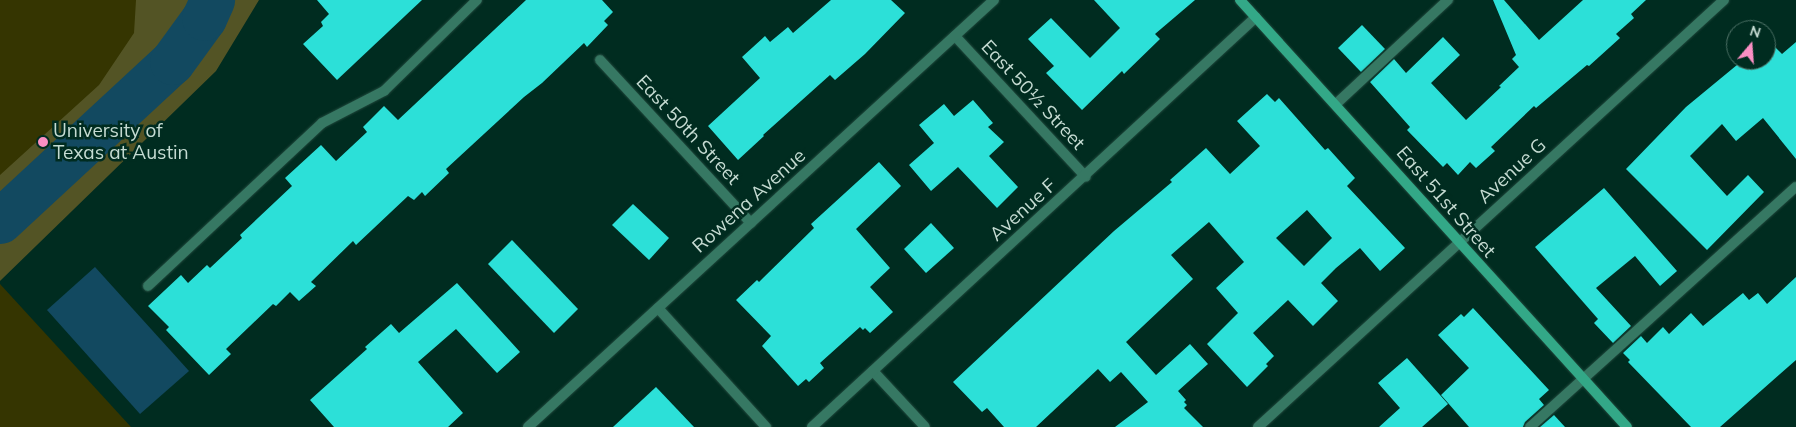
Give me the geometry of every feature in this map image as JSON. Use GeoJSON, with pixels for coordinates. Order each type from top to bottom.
{"type":"FeatureCollection","features":[{"type":"Feature","properties":{"kind":"main road","name":"East 51st Street"},"geometry":{"type":"LineString","coordinates":[[1240,0],[1336,104],[1458,244],[1627,427]]}},
{"type":"Feature","properties":{"kind":"street"},"geometry":{"type":"LineString","coordinates":[[148,286],[322,123],[384,92],[477,0]]}},
{"type":"Feature","properties":{"kind":"street","name":"Rowena Avenue"},"geometry":{"type":"LineString","coordinates":[[528,427],[994,0]]}},
{"type":"Feature","properties":{"kind":"street"},"geometry":{"type":"LineString","coordinates":[[1336,104],[1448,0]]}},
{"type":"Feature","properties":{"kind":"street","name":"Avenue G"},"geometry":{"type":"LineString","coordinates":[[1258,427],[1724,0]]}},
{"type":"Feature","properties":{"kind":"street","name":"Avenue F"},"geometry":{"type":"LineString","coordinates":[[812,427],[1256,17]]}},
{"type":"Feature","properties":{"kind":"street","name":"East 50½ Street"},"geometry":{"type":"LineString","coordinates":[[955,36],[1086,176]]}},
{"type":"Feature","properties":{"kind":"street","name":"East 50th Street"},"geometry":{"type":"LineString","coordinates":[[600,60],[751,223]]}},
{"type":"Feature","properties":{"kind":"street"},"geometry":{"type":"LineString","coordinates":[[1530,427],[1796,187]]}},
{"type":"Feature","properties":{"kind":"street"},"geometry":{"type":"LineString","coordinates":[[658,308],[766,427]]}},
{"type":"Feature","properties":{"kind":"street"},"geometry":{"type":"LineString","coordinates":[[872,371],[925,427]]}},
{"type":"Feature","properties":{"kind":"shaded area","name":"University of Texas at Austin"},"geometry":{"type":"Polygon","coordinates":[[[0,0],[212,0],[0,221],[0,0]]]}},
{"type":"Feature","properties":{"kind":"shaded area"},"geometry":{"type":"Polygon","coordinates":[[[136,0],[259,0],[216,71],[0,281],[0,175],[99,85],[134,33],[136,0]]]}},
{"type":"Feature","properties":{"kind":"shaded area"},"geometry":{"type":"Polygon","coordinates":[[[0,284],[131,427],[0,427],[0,284]]]}},
{"type":"Feature","properties":{"kind":"water"},"geometry":{"type":"Polygon","coordinates":[[[95,267],[189,371],[140,414],[47,310],[95,267]]]}},
{"type":"Feature","properties":{"kind":"building"},"geometry":{"type":"Polygon","coordinates":[[[317,0],[422,0],[337,80],[303,44],[323,26],[321,22],[329,14],[317,0]]]}},
{"type":"Feature","properties":{"kind":"building"},"geometry":{"type":"Polygon","coordinates":[[[526,0],[602,0],[613,12],[604,21],[608,25],[587,47],[584,43],[542,83],[524,97],[446,169],[449,173],[425,196],[422,192],[414,200],[408,196],[356,245],[353,241],[311,282],[316,286],[299,301],[290,292],[276,306],[273,304],[226,349],[231,354],[209,375],[166,330],[169,327],[148,306],[181,275],[188,283],[207,265],[210,268],[242,238],[240,235],[292,186],[285,178],[321,145],[336,161],[367,132],[363,127],[384,106],[398,120],[526,0]]]}},
{"type":"Feature","properties":{"kind":"building"},"geometry":{"type":"Polygon","coordinates":[[[831,0],[891,0],[905,13],[865,54],[835,80],[830,75],[738,160],[708,126],[760,78],[742,57],[765,36],[770,42],[788,27],[793,33],[831,0]]]}},
{"type":"Feature","properties":{"kind":"building"},"geometry":{"type":"Polygon","coordinates":[[[1094,0],[1195,0],[1155,34],[1160,39],[1124,74],[1122,71],[1082,110],[1046,73],[1054,66],[1028,39],[1051,18],[1090,58],[1120,28],[1094,0]]]}},
{"type":"Feature","properties":{"kind":"building"},"geometry":{"type":"Polygon","coordinates":[[[1493,0],[1504,0],[1539,40],[1583,0],[1646,0],[1631,14],[1634,18],[1616,34],[1620,38],[1589,66],[1587,65],[1536,108],[1534,106],[1491,147],[1495,151],[1476,168],[1470,162],[1458,175],[1447,163],[1443,167],[1407,130],[1410,127],[1370,82],[1394,59],[1406,73],[1443,37],[1460,55],[1431,83],[1466,120],[1519,67],[1512,59],[1516,55],[1493,0]]]}},
{"type":"Feature","properties":{"kind":"building"},"geometry":{"type":"Polygon","coordinates":[[[1362,25],[1385,49],[1361,72],[1338,48],[1362,25]]]}},
{"type":"Feature","properties":{"kind":"building"},"geometry":{"type":"Polygon","coordinates":[[[1796,42],[1796,159],[1763,118],[1736,141],[1722,124],[1690,156],[1727,196],[1748,175],[1764,192],[1707,250],[1626,169],[1686,107],[1731,70],[1776,70],[1776,48],[1782,54],[1796,42]]]}},
{"type":"Feature","properties":{"kind":"building"},"geometry":{"type":"Polygon","coordinates":[[[1267,94],[1275,102],[1279,98],[1325,150],[1328,148],[1355,178],[1347,186],[1405,248],[1380,271],[1360,248],[1336,268],[1321,283],[1338,301],[1313,326],[1288,300],[1253,333],[1274,356],[1266,364],[1268,366],[1247,387],[1207,344],[1238,313],[1216,288],[1244,262],[1209,222],[1171,255],[1193,279],[1126,342],[1156,375],[1190,344],[1208,364],[1178,391],[1186,400],[1184,402],[1187,405],[1184,408],[1203,427],[1115,427],[1148,402],[1121,372],[1110,382],[1098,369],[1036,427],[1004,427],[987,408],[982,412],[953,382],[1114,231],[1172,182],[1170,180],[1206,148],[1230,174],[1260,146],[1237,121],[1267,94]],[[1307,210],[1276,238],[1304,266],[1332,238],[1307,210]]]}},
{"type":"Feature","properties":{"kind":"building"},"geometry":{"type":"Polygon","coordinates":[[[973,100],[993,123],[988,127],[1004,142],[989,156],[1018,187],[997,208],[958,167],[931,191],[909,165],[934,143],[919,125],[944,104],[954,116],[973,100]]]}},
{"type":"Feature","properties":{"kind":"building"},"geometry":{"type":"Polygon","coordinates":[[[879,162],[901,186],[856,229],[890,268],[870,287],[893,312],[870,333],[865,328],[863,330],[860,327],[820,363],[824,368],[809,382],[806,379],[798,386],[762,346],[771,336],[736,300],[757,280],[759,282],[814,228],[811,224],[879,162]]]}},
{"type":"Feature","properties":{"kind":"building"},"geometry":{"type":"Polygon","coordinates":[[[1604,188],[1677,271],[1660,286],[1635,256],[1596,288],[1631,326],[1613,343],[1594,323],[1598,319],[1535,247],[1604,188]]]}},
{"type":"Feature","properties":{"kind":"building"},"geometry":{"type":"Polygon","coordinates":[[[633,204],[669,238],[649,260],[612,225],[633,204]]]}},
{"type":"Feature","properties":{"kind":"building"},"geometry":{"type":"Polygon","coordinates":[[[931,223],[954,248],[926,273],[904,249],[931,223]]]}},
{"type":"Feature","properties":{"kind":"building"},"geometry":{"type":"Polygon","coordinates":[[[512,240],[578,309],[554,333],[488,264],[512,240]]]}},
{"type":"Feature","properties":{"kind":"building"},"geometry":{"type":"Polygon","coordinates":[[[1796,277],[1796,360],[1720,427],[1691,427],[1628,362],[1630,360],[1623,353],[1641,336],[1647,343],[1663,327],[1669,334],[1691,313],[1703,326],[1743,293],[1749,300],[1758,293],[1767,304],[1796,277]]]}},
{"type":"Feature","properties":{"kind":"building"},"geometry":{"type":"Polygon","coordinates":[[[457,283],[520,352],[497,373],[456,329],[418,362],[463,413],[448,427],[334,427],[310,400],[367,349],[365,347],[391,324],[399,333],[457,283]]]}},
{"type":"Feature","properties":{"kind":"building"},"geometry":{"type":"Polygon","coordinates":[[[1473,308],[1549,390],[1539,399],[1544,405],[1525,422],[1523,427],[1469,427],[1441,395],[1469,368],[1438,335],[1461,314],[1464,317],[1473,308]]]}},
{"type":"Feature","properties":{"kind":"building"},"geometry":{"type":"Polygon","coordinates":[[[1407,358],[1448,404],[1422,427],[1379,427],[1400,408],[1378,383],[1407,358]]]}},
{"type":"Feature","properties":{"kind":"building"},"geometry":{"type":"Polygon","coordinates":[[[656,387],[694,427],[613,427],[656,387]]]}},
{"type":"Feature","properties":{"kind":"building"},"geometry":{"type":"Polygon","coordinates":[[[1554,415],[1565,427],[1540,427],[1554,415]]]}},
{"type":"Feature","properties":{"kind":"waterway"},"geometry":{"type":"LineString","coordinates":[[0,221],[172,62],[204,18],[212,0]]}},
{"type":"Feature","properties":{"kind":"place","name":"University of Texas at Austin"},"geometry":{"type":"Point","coordinates":[43,142]}}]}
